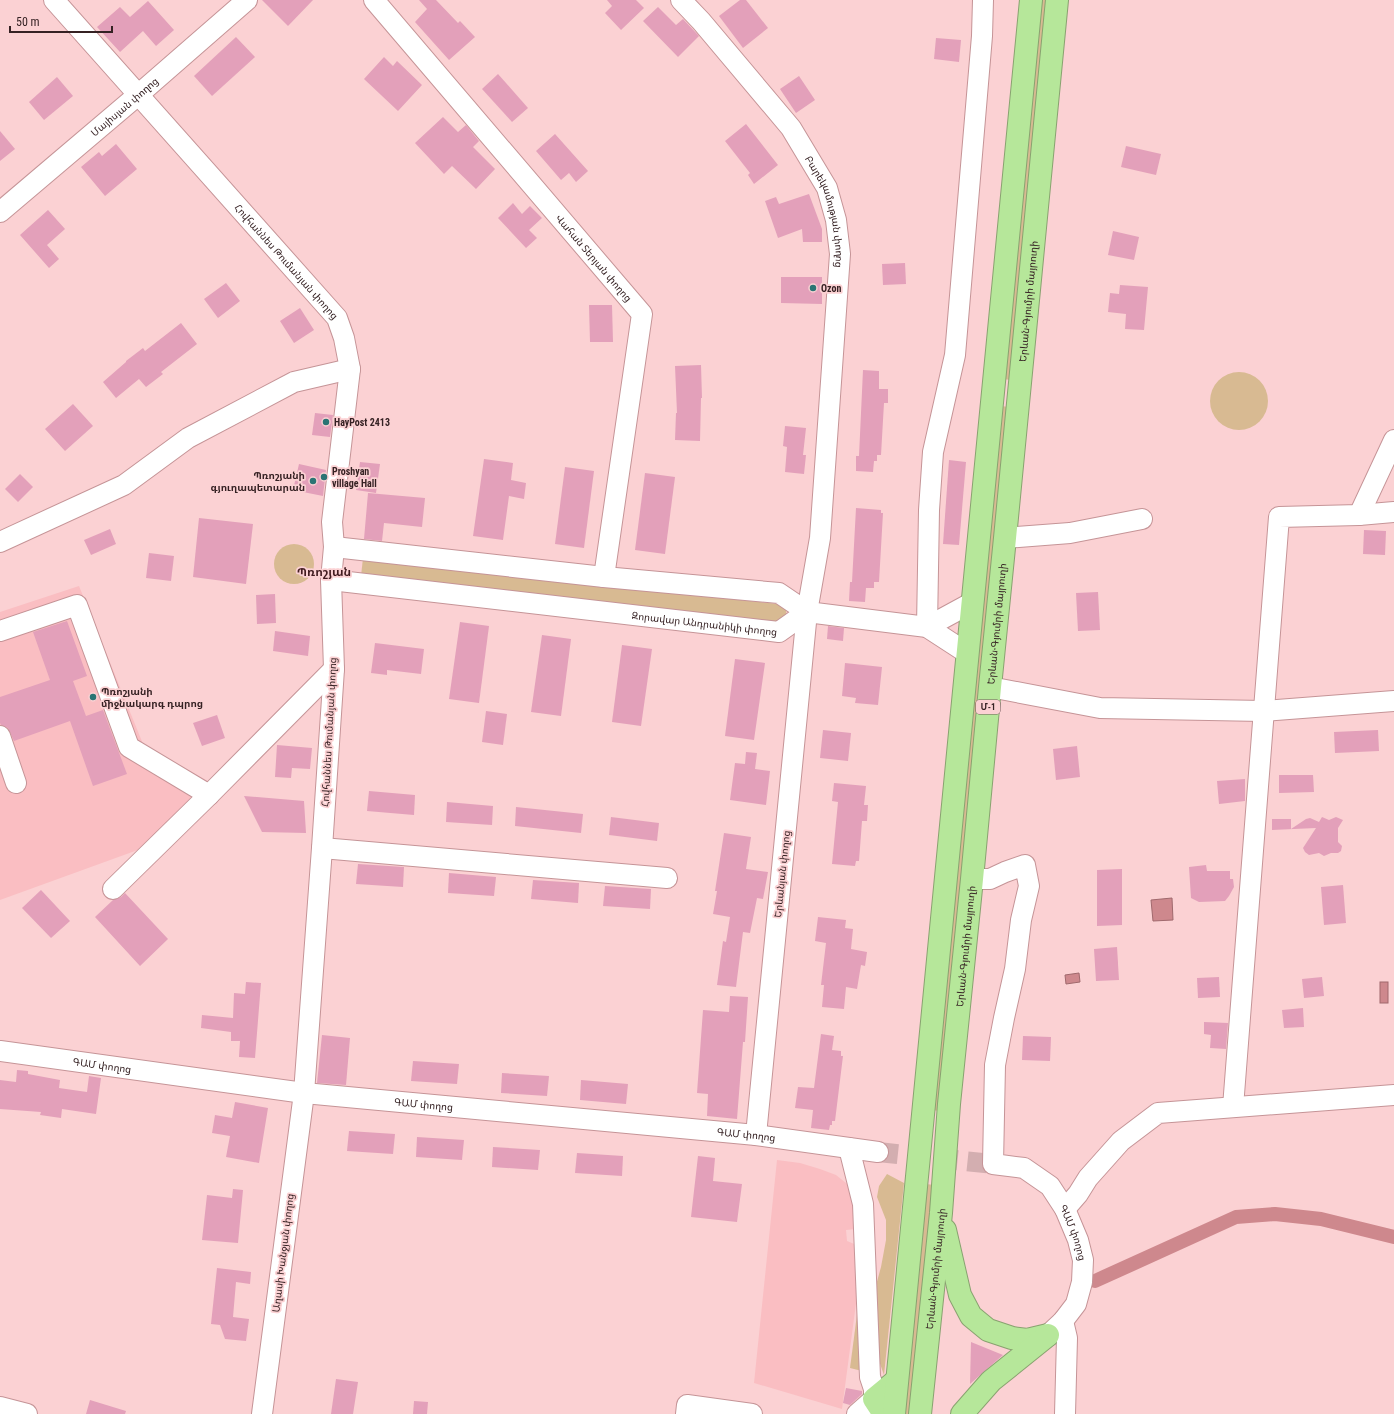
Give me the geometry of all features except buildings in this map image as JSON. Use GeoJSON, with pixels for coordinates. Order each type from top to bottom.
{"type":"FeatureCollection","features":[{"type":"Feature","properties":{"kind":"highway","name":"Մ-1"},"geometry":{"type":"LineString","coordinates":[[894,1414],[1031,0]]}},
{"type":"Feature","properties":{"kind":"highway","name":"Երևան-Գյումրի մայրուղի"},"geometry":{"type":"LineString","coordinates":[[920,1414],[941,1213],[949,1104],[1057,0]]}},
{"type":"Feature","properties":{"kind":"highway"},"geometry":{"type":"LineString","coordinates":[[993,391],[1019,393]]}},
{"type":"Feature","properties":{"kind":"highway"},"geometry":{"type":"LineString","coordinates":[[941,1213],[960,1295],[972,1316],[988,1330],[1012,1338],[1027,1340],[1056,1328]]}},
{"type":"Feature","properties":{"kind":"highway"},"geometry":{"type":"LineString","coordinates":[[962,1414],[991,1381],[1056,1328]]}},
{"type":"Feature","properties":{"kind":"highway"},"geometry":{"type":"LineString","coordinates":[[879,1406],[897,1380]]}},
{"type":"Feature","properties":{"kind":"street","name":"Հովհաննես Թումանյան փողոց"},"geometry":{"type":"LineString","coordinates":[[54,0],[337,318],[344,338],[350,369],[332,522],[334,548],[332,580],[334,669],[304,1093]]}},
{"type":"Feature","properties":{"kind":"street","name":"Մայիսյան փողոց"},"geometry":{"type":"LineString","coordinates":[[0,212],[247,0]]}},
{"type":"Feature","properties":{"kind":"street","name":"Վահան Տերյան փողոց"},"geometry":{"type":"LineString","coordinates":[[374,0],[642,314],[604,577]]}},
{"type":"Feature","properties":{"kind":"street","name":"Բարեկամության փողոց"},"geometry":{"type":"LineString","coordinates":[[681,0],[701,21],[791,128],[827,188],[836,220],[840,254],[820,538],[807,612]]}},
{"type":"Feature","properties":{"kind":"street"},"geometry":{"type":"LineString","coordinates":[[927,627],[929,510],[933,452],[955,354],[982,36],[983,0]]}},
{"type":"Feature","properties":{"kind":"street"},"geometry":{"type":"LineString","coordinates":[[0,542],[124,485],[188,438],[294,382],[350,369]]}},
{"type":"Feature","properties":{"kind":"street"},"geometry":{"type":"LineString","coordinates":[[1359,515],[1394,440]]}},
{"type":"Feature","properties":{"kind":"street"},"geometry":{"type":"LineString","coordinates":[[1233,1106],[1279,517],[1359,515],[1394,512]]}},
{"type":"Feature","properties":{"kind":"street"},"geometry":{"type":"LineString","coordinates":[[1005,538],[1070,533],[1142,518]]}},
{"type":"Feature","properties":{"kind":"street"},"geometry":{"type":"LineString","coordinates":[[334,548],[604,577],[779,593],[807,612],[927,627],[967,654]]}},
{"type":"Feature","properties":{"kind":"street","name":"Զորավար Անդրանիկի փողոց"},"geometry":{"type":"LineString","coordinates":[[332,580],[779,632],[807,612]]}},
{"type":"Feature","properties":{"kind":"street"},"geometry":{"type":"LineString","coordinates":[[927,627],[973,602]]}},
{"type":"Feature","properties":{"kind":"street"},"geometry":{"type":"LineString","coordinates":[[0,631],[77,605],[129,747],[209,795]]}},
{"type":"Feature","properties":{"kind":"street","name":"Երևանյան փողոց"},"geometry":{"type":"LineString","coordinates":[[756,1135],[807,612]]}},
{"type":"Feature","properties":{"kind":"street"},"geometry":{"type":"LineString","coordinates":[[113,889],[334,669]]}},
{"type":"Feature","properties":{"kind":"street"},"geometry":{"type":"LineString","coordinates":[[990,687],[1100,708],[1263,711],[1394,701]]}},
{"type":"Feature","properties":{"kind":"street"},"geometry":{"type":"LineString","coordinates":[[0,736],[16,783]]}},
{"type":"Feature","properties":{"kind":"street"},"geometry":{"type":"LineString","coordinates":[[322,848],[667,878]]}},
{"type":"Feature","properties":{"kind":"street","name":"ԳԱՄ փողոց"},"geometry":{"type":"LineString","coordinates":[[972,878],[990,879],[1025,865],[1029,886],[1021,920],[1015,969],[995,1065],[993,1164],[1024,1168],[1050,1186],[1065,1209],[1078,1240],[1083,1260],[1082,1282],[1076,1304],[1056,1328]]}},
{"type":"Feature","properties":{"kind":"street","name":"ԳԱՄ փողոց"},"geometry":{"type":"LineString","coordinates":[[0,1051],[304,1093],[756,1135],[878,1152]]}},
{"type":"Feature","properties":{"kind":"street","name":"Աղասի Խանջյան փողոց"},"geometry":{"type":"LineString","coordinates":[[262,1414],[304,1093]]}},
{"type":"Feature","properties":{"kind":"street"},"geometry":{"type":"LineString","coordinates":[[1065,1209],[1078,1194],[1088,1178],[1121,1141],[1158,1113],[1233,1106],[1394,1095]]}},
{"type":"Feature","properties":{"kind":"street"},"geometry":{"type":"LineString","coordinates":[[849,1148],[863,1204],[870,1377],[879,1406],[857,1414]]}},
{"type":"Feature","properties":{"kind":"street"},"geometry":{"type":"LineString","coordinates":[[1056,1328],[1067,1338],[1065,1414]]}},
{"type":"Feature","properties":{"kind":"street"},"geometry":{"type":"LineString","coordinates":[[686,1414],[687,1405],[752,1414]]}},
{"type":"Feature","properties":{"kind":"street"},"geometry":{"type":"LineString","coordinates":[[0,1407],[27,1414]]}},
{"type":"Feature","properties":{"kind":"shaded area"},"geometry":{"type":"Polygon","coordinates":[[[1039,0],[1050,0],[1012,380],[1002,379],[1039,0]]]}},
{"type":"Feature","properties":{"kind":"shaded area"},"geometry":{"type":"Polygon","coordinates":[[[1239,372],[1250,374],[1260,380],[1266,390],[1268,401],[1266,412],[1260,422],[1250,428],[1239,430],[1228,428],[1218,422],[1212,412],[1210,401],[1212,390],[1218,380],[1228,374],[1239,372]]]}},
{"type":"Feature","properties":{"kind":"shaded area"},"geometry":{"type":"Polygon","coordinates":[[[1000,406],[1010,407],[940,1111],[931,1110],[1000,406]]]}},
{"type":"Feature","properties":{"kind":"shaded area"},"geometry":{"type":"Polygon","coordinates":[[[298,544],[305,547],[311,553],[314,564],[313,572],[305,581],[298,584],[290,584],[283,581],[275,572],[274,560],[277,553],[286,545],[298,544]]]}},
{"type":"Feature","properties":{"kind":"shaded area"},"geometry":{"type":"Polygon","coordinates":[[[363,558],[787,605],[785,624],[361,576],[363,558]]]}},
{"type":"Feature","properties":{"kind":"shaded area"},"geometry":{"type":"Polygon","coordinates":[[[79,586],[143,744],[211,783],[146,847],[0,900],[0,612],[79,586]]]}},
{"type":"Feature","properties":{"kind":"shaded area"},"geometry":{"type":"Polygon","coordinates":[[[1172,898],[1173,920],[1153,921],[1151,900],[1172,898]]]}},
{"type":"Feature","properties":{"kind":"shaded area"},"geometry":{"type":"Polygon","coordinates":[[[1079,973],[1080,982],[1066,984],[1065,975],[1079,973]]]}},
{"type":"Feature","properties":{"kind":"shaded area"},"geometry":{"type":"Polygon","coordinates":[[[1380,982],[1388,982],[1388,1003],[1380,1003],[1380,982]]]}},
{"type":"Feature","properties":{"kind":"shaded area"},"geometry":{"type":"Polygon","coordinates":[[[777,1160],[800,1163],[820,1169],[836,1175],[851,1187],[856,1229],[846,1230],[847,1241],[859,1246],[857,1296],[842,1409],[754,1383],[777,1160]]]}},
{"type":"Feature","properties":{"kind":"shaded area"},"geometry":{"type":"Polygon","coordinates":[[[887,1174],[904,1183],[884,1375],[878,1358],[875,1289],[886,1240],[886,1220],[877,1197],[879,1186],[887,1174]]]}},
{"type":"Feature","properties":{"kind":"shaded area"},"geometry":{"type":"Polygon","coordinates":[[[925,1184],[935,1185],[912,1414],[902,1414],[925,1184]]]}},
{"type":"Feature","properties":{"kind":"shaded area"},"geometry":{"type":"Polygon","coordinates":[[[861,1284],[862,1371],[850,1368],[861,1284]]]}},
{"type":"Feature","properties":{"kind":"waterway"},"geometry":{"type":"LineString","coordinates":[[1095,1281],[1236,1217],[1275,1214],[1321,1219],[1394,1237]]}},
{"type":"Feature","properties":{"kind":"tunnel"},"geometry":{"type":"LineString","coordinates":[[878,1152],[993,1164]]}},
{"type":"Feature","properties":{"kind":"place","name":"Ozon"},"geometry":{"type":"Point","coordinates":[813,288]}},
{"type":"Feature","properties":{"kind":"place","name":"HayPost 2413"},"geometry":{"type":"Point","coordinates":[326,422]}},
{"type":"Feature","properties":{"kind":"place","name":"Proshyan village Hall"},"geometry":{"type":"Point","coordinates":[324,477]}},
{"type":"Feature","properties":{"kind":"place","name":"Պռոշյանի գյուղապետարան"},"geometry":{"type":"Point","coordinates":[313,481]}},
{"type":"Feature","properties":{"kind":"place","name":"Պռոշյանի միջնակարգ դպրոց"},"geometry":{"type":"Point","coordinates":[93,697]}},
{"type":"Feature","properties":{"kind":"district","name":"Պռոշյան"},"geometry":{"type":"Point","coordinates":[324,572]}}]}
